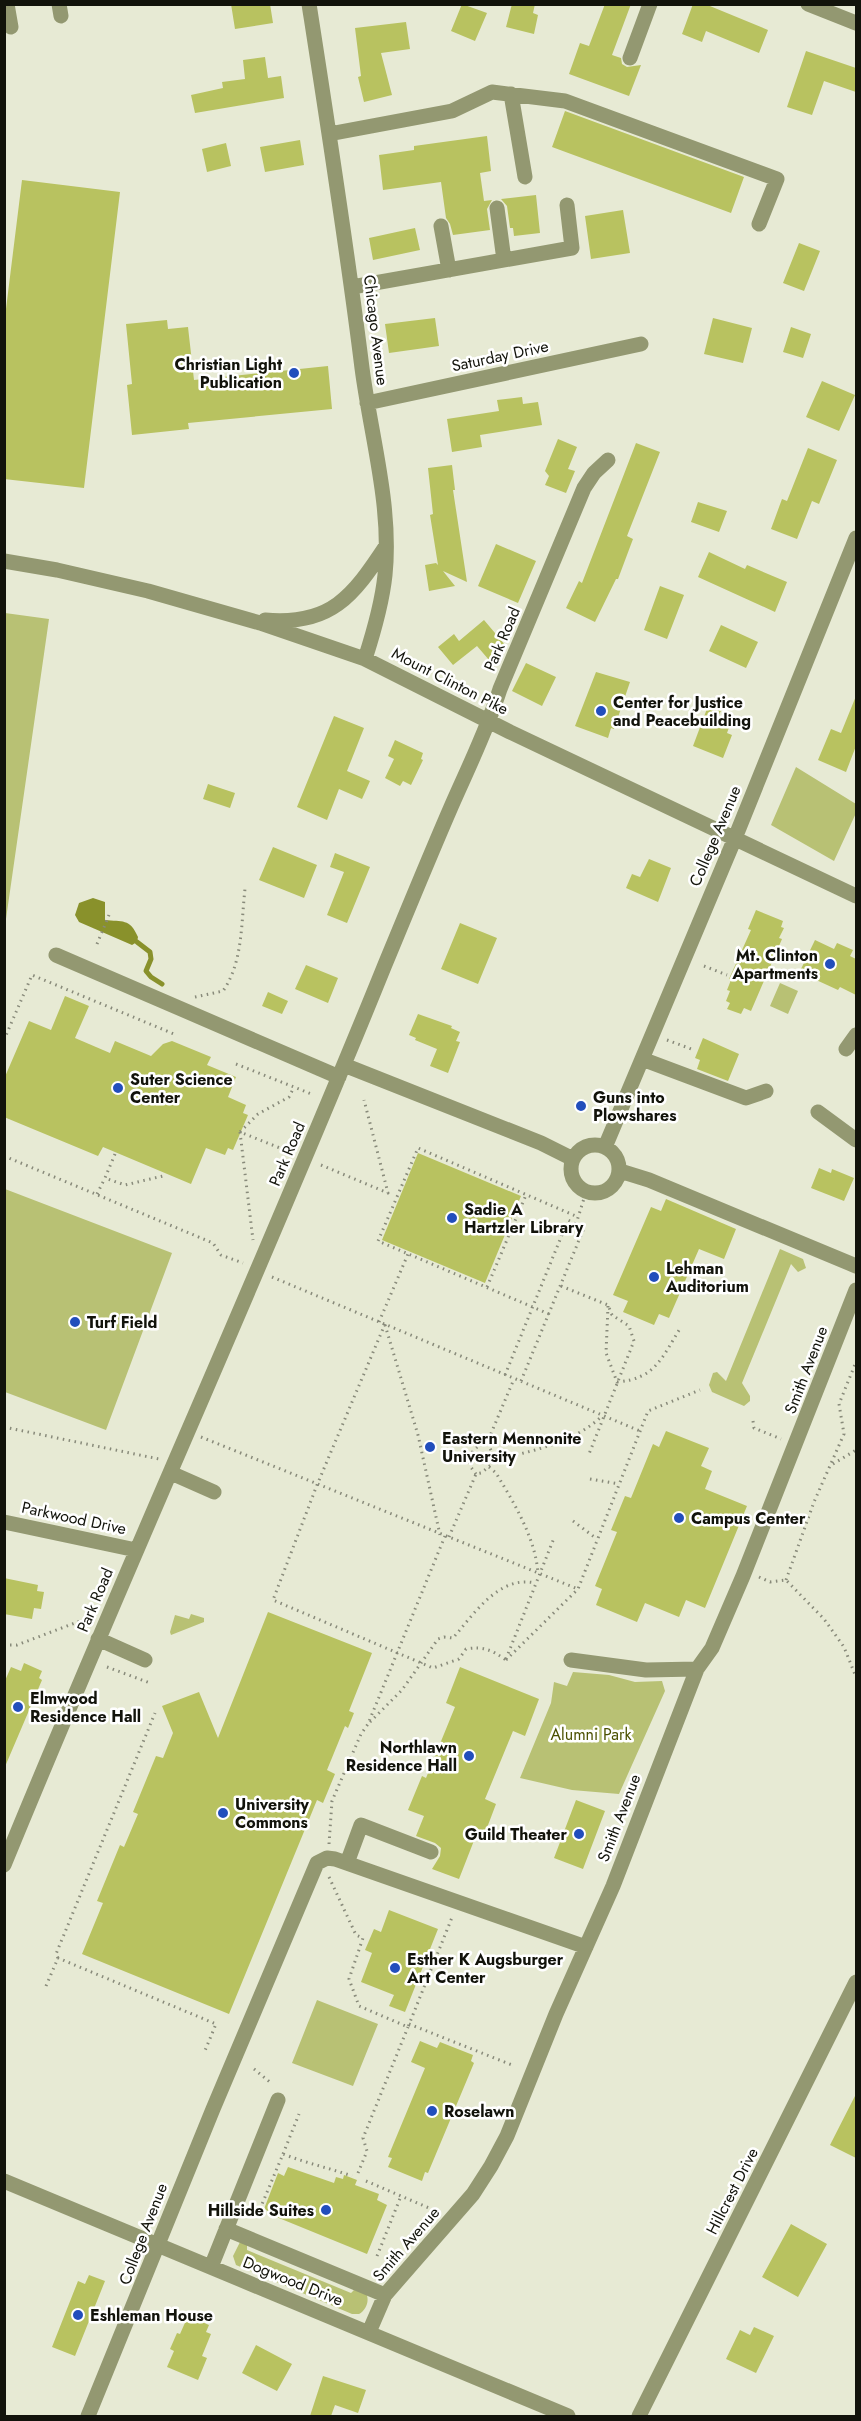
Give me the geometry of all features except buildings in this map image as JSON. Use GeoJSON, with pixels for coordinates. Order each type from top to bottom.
{"type":"FeatureCollection","features":[{"type":"Feature","properties":{"kind":"street"},"geometry":{"type":"LineString","coordinates":[[7,4],[11,27]]}},
{"type":"Feature","properties":{"kind":"street","name":"Chicago Avenue"},"geometry":{"type":"LineString","coordinates":[[309,4],[330,134],[367,403],[384,499],[386,546],[381,606],[365,659]]}},
{"type":"Feature","properties":{"kind":"street"},"geometry":{"type":"LineString","coordinates":[[630,58],[650,4]]}},
{"type":"Feature","properties":{"kind":"street"},"geometry":{"type":"LineString","coordinates":[[808,4],[856,23]]}},
{"type":"Feature","properties":{"kind":"street"},"geometry":{"type":"LineString","coordinates":[[330,134],[452,111],[492,92],[565,101],[777,179],[759,224]]}},
{"type":"Feature","properties":{"kind":"street"},"geometry":{"type":"LineString","coordinates":[[511,94],[525,177]]}},
{"type":"Feature","properties":{"kind":"street"},"geometry":{"type":"LineString","coordinates":[[352,287],[572,248],[567,205]]}},
{"type":"Feature","properties":{"kind":"street"},"geometry":{"type":"LineString","coordinates":[[497,208],[504,260]]}},
{"type":"Feature","properties":{"kind":"street"},"geometry":{"type":"LineString","coordinates":[[441,226],[449,270]]}},
{"type":"Feature","properties":{"kind":"street","name":"Saturday Drive"},"geometry":{"type":"LineString","coordinates":[[367,403],[641,344]]}},
{"type":"Feature","properties":{"kind":"street","name":"Park Road"},"geometry":{"type":"LineString","coordinates":[[4,1865],[98,1639],[189,1432],[342,1071],[430,856],[489,722],[500,689],[584,488],[594,473],[608,460]]}},
{"type":"Feature","properties":{"kind":"street","name":"College Avenue"},"geometry":{"type":"LineString","coordinates":[[605,1147],[735,838],[856,538]]}},
{"type":"Feature","properties":{"kind":"street"},"geometry":{"type":"LineString","coordinates":[[241,618],[291,620],[308,618],[332,609],[361,584],[386,546]]}},
{"type":"Feature","properties":{"kind":"street","name":"Mount Clinton Pike"},"geometry":{"type":"LineString","coordinates":[[4,561],[108,581],[241,618],[365,659],[489,722],[856,896]]}},
{"type":"Feature","properties":{"kind":"street"},"geometry":{"type":"LineString","coordinates":[[56,955],[185,1011],[342,1071],[542,1143],[573,1159]]}},
{"type":"Feature","properties":{"kind":"street"},"geometry":{"type":"LineString","coordinates":[[846,1048],[856,1035]]}},
{"type":"Feature","properties":{"kind":"street"},"geometry":{"type":"LineString","coordinates":[[642,1059],[746,1098],[766,1091]]}},
{"type":"Feature","properties":{"kind":"street"},"geometry":{"type":"LineString","coordinates":[[818,1112],[856,1140]]}},
{"type":"Feature","properties":{"kind":"street"},"geometry":{"type":"LineString","coordinates":[[605,1147],[616,1157],[620,1171],[614,1185],[608,1190],[601,1193],[586,1192],[574,1181],[571,1174],[573,1159],[583,1148],[605,1147]]}},
{"type":"Feature","properties":{"kind":"street"},"geometry":{"type":"LineString","coordinates":[[620,1171],[649,1180],[856,1266]]}},
{"type":"Feature","properties":{"kind":"street","name":"Smith Avenue"},"geometry":{"type":"LineString","coordinates":[[369,2332],[385,2295],[473,2194],[507,2136],[613,1886],[697,1669],[712,1648],[743,1576],[855,1299]]}},
{"type":"Feature","properties":{"kind":"street"},"geometry":{"type":"LineString","coordinates":[[171,1473],[214,1492]]}},
{"type":"Feature","properties":{"kind":"street","name":"Parkwood Drive"},"geometry":{"type":"LineString","coordinates":[[4,1522],[136,1550]]}},
{"type":"Feature","properties":{"kind":"street"},"geometry":{"type":"LineString","coordinates":[[98,1639],[145,1660]]}},
{"type":"Feature","properties":{"kind":"street"},"geometry":{"type":"LineString","coordinates":[[571,1660],[646,1670],[697,1669]]}},
{"type":"Feature","properties":{"kind":"street"},"geometry":{"type":"LineString","coordinates":[[346,1863],[361,1825],[430,1852]]}},
{"type":"Feature","properties":{"kind":"street"},"geometry":{"type":"LineString","coordinates":[[328,1858],[586,1947]]}},
{"type":"Feature","properties":{"kind":"street","name":"College Avenue"},"geometry":{"type":"LineString","coordinates":[[88,2416],[313,1868],[320,1861],[328,1858]]}},
{"type":"Feature","properties":{"kind":"street","name":"Hillcrest Drive"},"geometry":{"type":"LineString","coordinates":[[639,2416],[856,1982]]}},
{"type":"Feature","properties":{"kind":"street"},"geometry":{"type":"LineString","coordinates":[[210,2267],[278,2100]]}},
{"type":"Feature","properties":{"kind":"street","name":"Dogwood Drive"},"geometry":{"type":"LineString","coordinates":[[4,2181],[568,2416]]}},
{"type":"Feature","properties":{"kind":"street"},"geometry":{"type":"LineString","coordinates":[[226,2229],[385,2295]]}},
{"type":"Feature","properties":{"kind":"path"},"geometry":{"type":"LineString","coordinates":[[185,1011],[196,995],[223,991],[232,978],[238,959],[245,889]]}},
{"type":"Feature","properties":{"kind":"path"},"geometry":{"type":"LineString","coordinates":[[97,944],[109,915]]}},
{"type":"Feature","properties":{"kind":"path"},"geometry":{"type":"LineString","coordinates":[[704,966],[727,975]]}},
{"type":"Feature","properties":{"kind":"path"},"geometry":{"type":"LineString","coordinates":[[4,1040],[32,975],[174,1034]]}},
{"type":"Feature","properties":{"kind":"path"},"geometry":{"type":"LineString","coordinates":[[667,1040],[694,1050]]}},
{"type":"Feature","properties":{"kind":"path"},"geometry":{"type":"LineString","coordinates":[[236,1064],[314,1095]]}},
{"type":"Feature","properties":{"kind":"path"},"geometry":{"type":"LineString","coordinates":[[240,1132],[258,1114],[289,1096],[294,1087]]}},
{"type":"Feature","properties":{"kind":"path"},"geometry":{"type":"LineString","coordinates":[[321,1165],[388,1193],[364,1100]]}},
{"type":"Feature","properties":{"kind":"path"},"geometry":{"type":"LineString","coordinates":[[240,1132],[290,1152]]}},
{"type":"Feature","properties":{"kind":"path"},"geometry":{"type":"LineString","coordinates":[[240,1132],[253,1241]]}},
{"type":"Feature","properties":{"kind":"path"},"geometry":{"type":"LineString","coordinates":[[549,1314],[378,1241],[418,1148],[578,1217]]}},
{"type":"Feature","properties":{"kind":"path"},"geometry":{"type":"LineString","coordinates":[[97,1194],[115,1154]]}},
{"type":"Feature","properties":{"kind":"path"},"geometry":{"type":"LineString","coordinates":[[4,1156],[213,1243],[221,1255],[243,1263]]}},
{"type":"Feature","properties":{"kind":"path"},"geometry":{"type":"LineString","coordinates":[[105,1178],[125,1185],[163,1176]]}},
{"type":"Feature","properties":{"kind":"path"},"geometry":{"type":"LineString","coordinates":[[576,1224],[586,1192]]}},
{"type":"Feature","properties":{"kind":"path"},"geometry":{"type":"LineString","coordinates":[[487,1287],[526,1194]]}},
{"type":"Feature","properties":{"kind":"path"},"geometry":{"type":"LineString","coordinates":[[505,1375],[568,1221],[584,1228],[521,1381]]}},
{"type":"Feature","properties":{"kind":"path"},"geometry":{"type":"LineString","coordinates":[[379,1322],[408,1254]]}},
{"type":"Feature","properties":{"kind":"path"},"geometry":{"type":"LineString","coordinates":[[272,1277],[640,1431]]}},
{"type":"Feature","properties":{"kind":"path"},"geometry":{"type":"LineString","coordinates":[[561,1286],[608,1305],[612,1315],[629,1326],[634,1341],[589,1454]]}},
{"type":"Feature","properties":{"kind":"path"},"geometry":{"type":"LineString","coordinates":[[608,1305],[606,1353],[617,1382]]}},
{"type":"Feature","properties":{"kind":"path"},"geometry":{"type":"LineString","coordinates":[[385,1324],[317,1485],[273,1600],[433,1668],[459,1659],[466,1649],[478,1647],[492,1650],[506,1660]]}},
{"type":"Feature","properties":{"kind":"path"},"geometry":{"type":"LineString","coordinates":[[385,1324],[418,1435],[440,1535]]}},
{"type":"Feature","properties":{"kind":"path"},"geometry":{"type":"LineString","coordinates":[[617,1382],[632,1380],[651,1372],[681,1327]]}},
{"type":"Feature","properties":{"kind":"path"},"geometry":{"type":"LineString","coordinates":[[786,1581],[814,1502],[844,1434],[839,1404],[856,1362]]}},
{"type":"Feature","properties":{"kind":"path"},"geometry":{"type":"LineString","coordinates":[[476,1474],[470,1466],[471,1454],[476,1448],[487,1443],[514,1379]]}},
{"type":"Feature","properties":{"kind":"path"},"geometry":{"type":"LineString","coordinates":[[506,1660],[578,1589],[648,1411],[700,1390]]}},
{"type":"Feature","properties":{"kind":"path"},"geometry":{"type":"LineString","coordinates":[[493,1460],[524,1454],[572,1436],[592,1426],[603,1416]]}},
{"type":"Feature","properties":{"kind":"path"},"geometry":{"type":"LineString","coordinates":[[753,1421],[754,1428],[786,1441]]}},
{"type":"Feature","properties":{"kind":"path"},"geometry":{"type":"LineString","coordinates":[[4,1427],[159,1459]]}},
{"type":"Feature","properties":{"kind":"path"},"geometry":{"type":"LineString","coordinates":[[189,1432],[538,1575],[578,1589]]}},
{"type":"Feature","properties":{"kind":"path"},"geometry":{"type":"LineString","coordinates":[[368,1724],[476,1474],[489,1467],[493,1460],[487,1443]]}},
{"type":"Feature","properties":{"kind":"path"},"geometry":{"type":"LineString","coordinates":[[831,1465],[856,1450]]}},
{"type":"Feature","properties":{"kind":"path"},"geometry":{"type":"LineString","coordinates":[[489,1467],[502,1482],[523,1523],[534,1548],[538,1575]]}},
{"type":"Feature","properties":{"kind":"path"},"geometry":{"type":"LineString","coordinates":[[590,1479],[619,1484]]}},
{"type":"Feature","properties":{"kind":"path"},"geometry":{"type":"LineString","coordinates":[[573,1521],[597,1539]]}},
{"type":"Feature","properties":{"kind":"path"},"geometry":{"type":"LineString","coordinates":[[506,1660],[554,1538]]}},
{"type":"Feature","properties":{"kind":"path"},"geometry":{"type":"LineString","coordinates":[[755,1576],[770,1582],[786,1581],[824,1619],[844,1647],[856,1677]]}},
{"type":"Feature","properties":{"kind":"path"},"geometry":{"type":"LineString","coordinates":[[512,2066],[359,2006],[349,1979],[363,1938],[356,1935],[331,1885],[327,1871],[332,1801],[361,1734],[368,1724],[402,1690],[438,1639],[444,1636],[453,1638],[477,1610],[506,1585],[524,1580],[535,1583]]}},
{"type":"Feature","properties":{"kind":"path"},"geometry":{"type":"LineString","coordinates":[[4,1645],[17,1646],[88,1618]]}},
{"type":"Feature","properties":{"kind":"path"},"geometry":{"type":"LineString","coordinates":[[107,1667],[150,1683]]}},
{"type":"Feature","properties":{"kind":"path"},"geometry":{"type":"LineString","coordinates":[[46,1986],[58,1958],[56,1954],[155,1713]]}},
{"type":"Feature","properties":{"kind":"path"},"geometry":{"type":"LineString","coordinates":[[358,2173],[367,2151],[363,2138],[455,1910]]}},
{"type":"Feature","properties":{"kind":"path"},"geometry":{"type":"LineString","coordinates":[[58,1958],[216,2024],[204,2053]]}},
{"type":"Feature","properties":{"kind":"path"},"geometry":{"type":"LineString","coordinates":[[439,2036],[440,2031]]}},
{"type":"Feature","properties":{"kind":"path"},"geometry":{"type":"LineString","coordinates":[[254,2069],[271,2083]]}},
{"type":"Feature","properties":{"kind":"path"},"geometry":{"type":"LineString","coordinates":[[260,2209],[299,2114]]}},
{"type":"Feature","properties":{"kind":"path"},"geometry":{"type":"LineString","coordinates":[[283,2154],[307,2164],[324,2166],[352,2176]]}},
{"type":"Feature","properties":{"kind":"path"},"geometry":{"type":"LineString","coordinates":[[366,2181],[439,2212]]}},
{"type":"Feature","properties":{"kind":"path"},"geometry":{"type":"LineString","coordinates":[[377,2256],[401,2196]]}},
{"type":"Feature","properties":{"kind":"green space"},"geometry":{"type":"Polygon","coordinates":[[[5,613],[49,619],[5,926],[4,925],[5,613]]]}},
{"type":"Feature","properties":{"kind":"green space"},"geometry":{"type":"Polygon","coordinates":[[[796,767],[856,804],[856,813],[834,861],[771,825],[796,767]]]}},
{"type":"Feature","properties":{"kind":"green space"},"geometry":{"type":"Polygon","coordinates":[[[780,983],[798,991],[788,1014],[770,1006],[780,983]]]}},
{"type":"Feature","properties":{"kind":"green space","name":"Turf Field"},"geometry":{"type":"Polygon","coordinates":[[[5,1189],[172,1253],[106,1430],[5,1392],[5,1189]]]}},
{"type":"Feature","properties":{"kind":"green space"},"geometry":{"type":"Polygon","coordinates":[[[780,1249],[803,1259],[806,1268],[798,1272],[791,1264],[742,1383],[750,1396],[750,1401],[744,1406],[712,1392],[709,1385],[713,1373],[717,1372],[726,1381],[780,1249]]]}},
{"type":"Feature","properties":{"kind":"green space"},"geometry":{"type":"Polygon","coordinates":[[[191,1614],[204,1618],[204,1622],[171,1635],[175,1615],[189,1619],[191,1614]]]}},
{"type":"Feature","properties":{"kind":"green space","name":"Alumni Park"},"geometry":{"type":"Polygon","coordinates":[[[573,1672],[609,1675],[635,1682],[662,1681],[665,1691],[619,1794],[572,1790],[520,1778],[551,1703],[554,1682],[567,1686],[573,1672]]]}},
{"type":"Feature","properties":{"kind":"green space"},"geometry":{"type":"Polygon","coordinates":[[[317,2000],[378,2024],[353,2086],[292,2063],[317,2000]]]}},
{"type":"Feature","properties":{"kind":"green space"},"geometry":{"type":"Polygon","coordinates":[[[240,2242],[247,2244],[247,2250],[351,2293],[354,2290],[366,2293],[368,2299],[365,2308],[359,2314],[352,2314],[236,2265],[233,2256],[240,2242]]]}},
{"type":"Feature","properties":{"kind":"shaded area"},"geometry":{"type":"Polygon","coordinates":[[[93,898],[105,902],[105,920],[125,922],[132,927],[138,937],[137,942],[132,945],[79,922],[75,915],[79,903],[93,898]]]}},
{"type":"Feature","properties":{"kind":"waterway"},"geometry":{"type":"LineString","coordinates":[[137,942],[150,952],[151,959],[146,971],[162,984]]}},
{"type":"Feature","properties":{"kind":"place","name":"Christian Light Publication"},"geometry":{"type":"Point","coordinates":[294,373]}},
{"type":"Feature","properties":{"kind":"place","name":"Center for Justice and Peacebuilding"},"geometry":{"type":"Point","coordinates":[601,711]}},
{"type":"Feature","properties":{"kind":"place","name":"Mt. Clinton Apartments"},"geometry":{"type":"Point","coordinates":[830,964]}},
{"type":"Feature","properties":{"kind":"place","name":"Suter Science Center"},"geometry":{"type":"Point","coordinates":[118,1088]}},
{"type":"Feature","properties":{"kind":"place","name":"Guns into Plowshares"},"geometry":{"type":"Point","coordinates":[581,1106]}},
{"type":"Feature","properties":{"kind":"place","name":"Sadie A Hartzler Library"},"geometry":{"type":"Point","coordinates":[452,1218]}},
{"type":"Feature","properties":{"kind":"place","name":"Lehman Auditorium"},"geometry":{"type":"Point","coordinates":[654,1277]}},
{"type":"Feature","properties":{"kind":"place","name":"Turf Field"},"geometry":{"type":"Point","coordinates":[75,1322]}},
{"type":"Feature","properties":{"kind":"place","name":"Eastern Mennonite University"},"geometry":{"type":"Point","coordinates":[430,1447]}},
{"type":"Feature","properties":{"kind":"place","name":"Campus Center"},"geometry":{"type":"Point","coordinates":[679,1518]}},
{"type":"Feature","properties":{"kind":"place","name":"Elmwood Residence Hall"},"geometry":{"type":"Point","coordinates":[18,1707]}},
{"type":"Feature","properties":{"kind":"place","name":"Northlawn Residence Hall"},"geometry":{"type":"Point","coordinates":[469,1756]}},
{"type":"Feature","properties":{"kind":"place","name":"University Commons"},"geometry":{"type":"Point","coordinates":[223,1813]}},
{"type":"Feature","properties":{"kind":"place","name":"Guild Theater"},"geometry":{"type":"Point","coordinates":[579,1834]}},
{"type":"Feature","properties":{"kind":"place","name":"Esther K Augsburger Art Center"},"geometry":{"type":"Point","coordinates":[395,1968]}},
{"type":"Feature","properties":{"kind":"place","name":"Roselawn"},"geometry":{"type":"Point","coordinates":[432,2111]}},
{"type":"Feature","properties":{"kind":"place","name":"Hillside Suites"},"geometry":{"type":"Point","coordinates":[326,2210]}},
{"type":"Feature","properties":{"kind":"place","name":"Eshleman House"},"geometry":{"type":"Point","coordinates":[78,2315]}}]}
